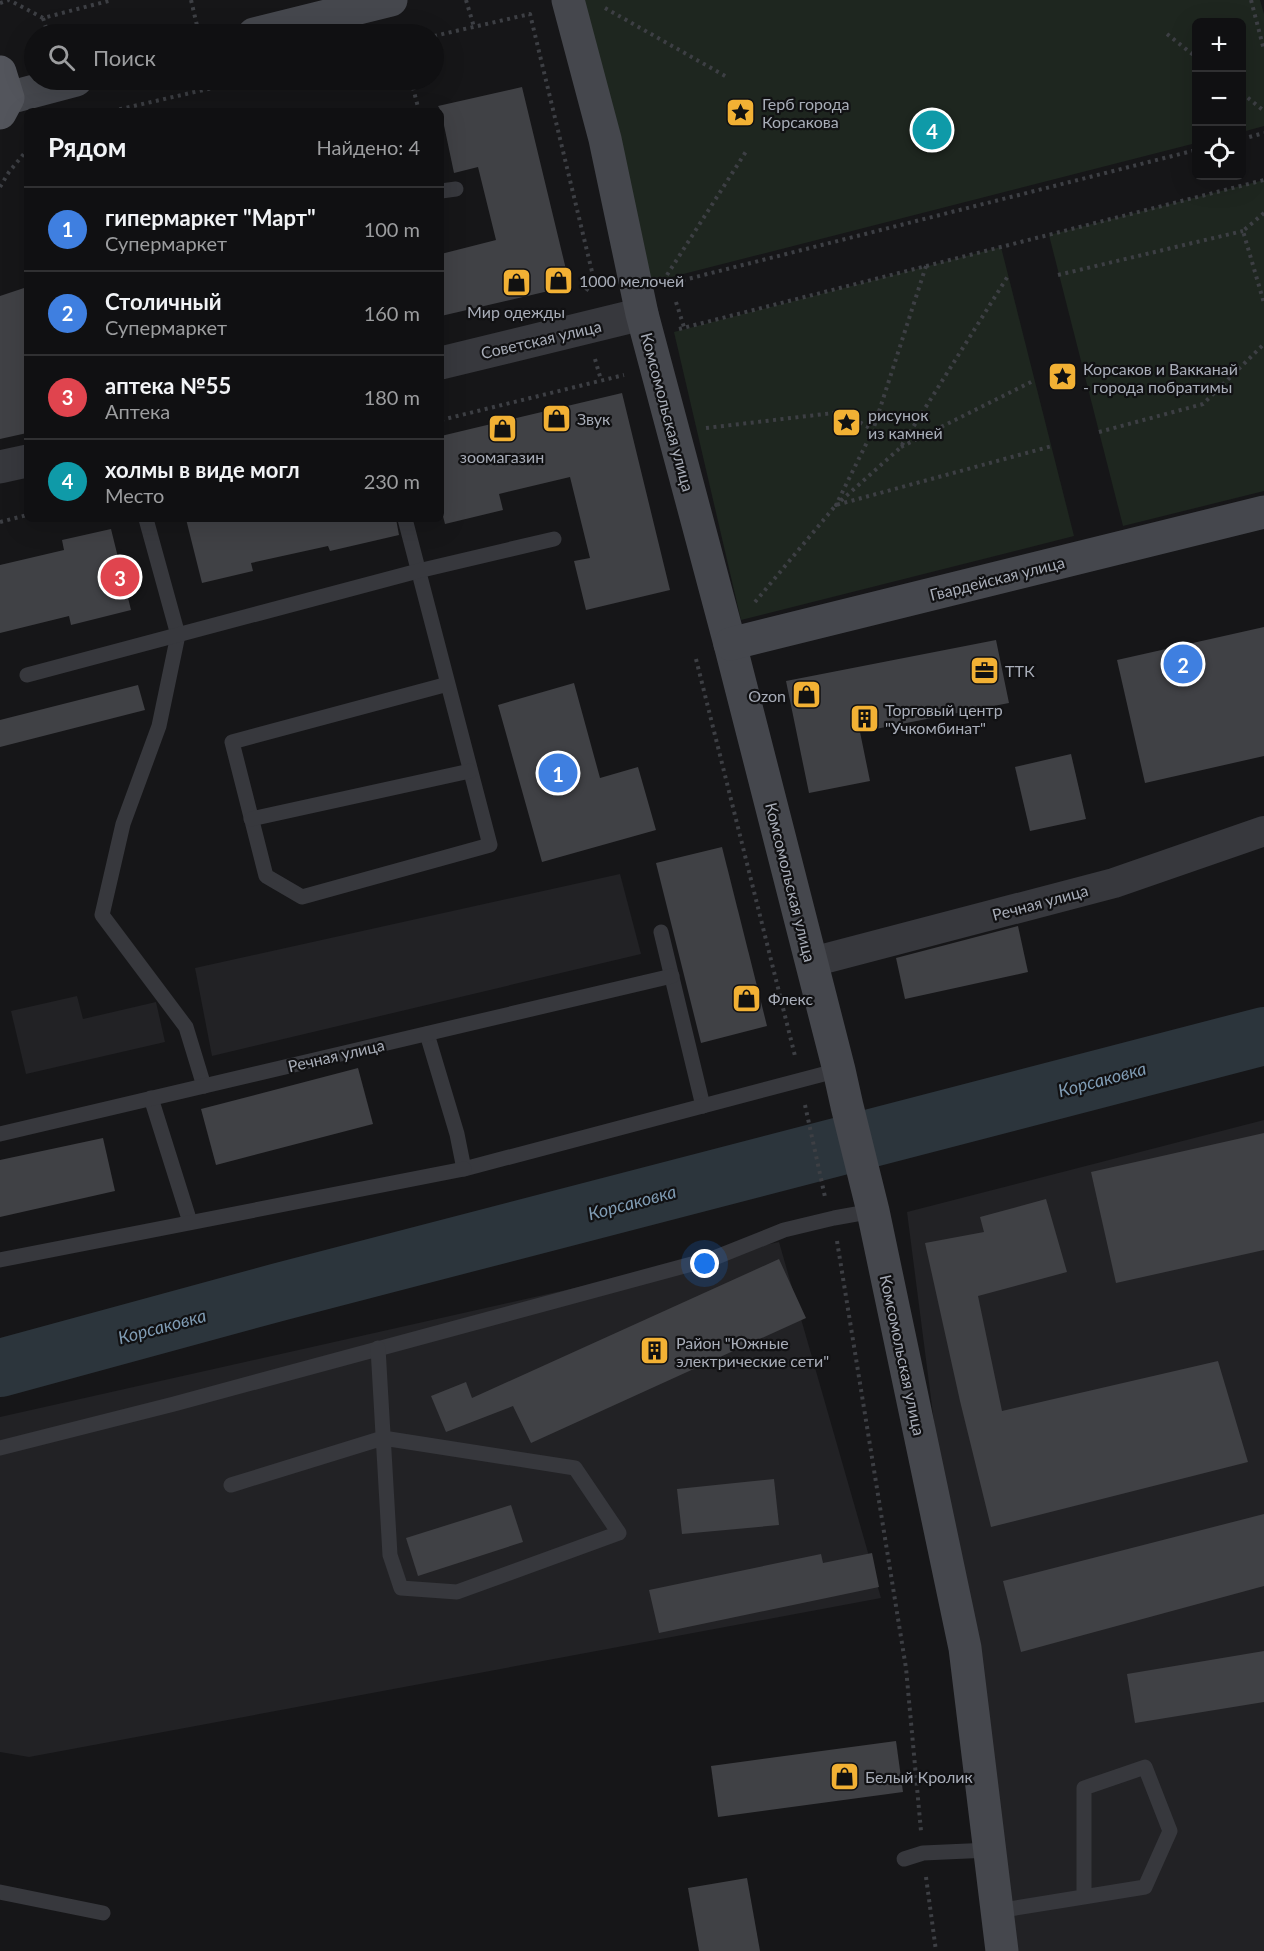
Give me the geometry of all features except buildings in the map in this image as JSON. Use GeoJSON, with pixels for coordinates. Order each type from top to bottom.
{"type":"FeatureCollection","features":[{"type":"Feature","properties":{"kind":"main road"},"geometry":{"type":"LineString","coordinates":[[294,24],[391,0]]}},
{"type":"Feature","properties":{"kind":"main road","name":"Комсомольская улица"},"geometry":{"type":"LineString","coordinates":[[568,0],[605,139],[642,314],[812,962],[869,1196],[965,1648],[1002,1951]]}},
{"type":"Feature","properties":{"kind":"main road"},"geometry":{"type":"LineString","coordinates":[[3,94],[24,90]]}},
{"type":"Feature","properties":{"kind":"main road","name":"Гвардейская улица"},"geometry":{"type":"LineString","coordinates":[[730,644],[1264,512]]}},
{"type":"Feature","properties":{"kind":"street","name":"Советская улица"},"geometry":{"type":"LineString","coordinates":[[444,362],[642,314]]}},
{"type":"Feature","properties":{"kind":"street"},"geometry":{"type":"LineString","coordinates":[[0,467],[24,462]]}},
{"type":"Feature","properties":{"kind":"street","name":"Речная улица"},"geometry":{"type":"LineString","coordinates":[[812,962],[1114,883],[1264,831]]}},
{"type":"Feature","properties":{"kind":"lane"},"geometry":{"type":"LineString","coordinates":[[147,522],[177,635],[159,726],[123,824],[102,915],[186,1027],[204,1086]]}},
{"type":"Feature","properties":{"kind":"lane"},"geometry":{"type":"LineString","coordinates":[[406,522],[490,845],[302,897],[266,876],[232,742],[448,684]]}},
{"type":"Feature","properties":{"kind":"lane"},"geometry":{"type":"LineString","coordinates":[[27,675],[418,571],[554,540]]}},
{"type":"Feature","properties":{"kind":"lane"},"geometry":{"type":"LineString","coordinates":[[251,819],[470,771]]}},
{"type":"Feature","properties":{"kind":"lane"},"geometry":{"type":"LineString","coordinates":[[661,932],[703,1106]]}},
{"type":"Feature","properties":{"kind":"lane","name":"Речная улица"},"geometry":{"type":"LineString","coordinates":[[0,1134],[672,976]]}},
{"type":"Feature","properties":{"kind":"lane"},"geometry":{"type":"LineString","coordinates":[[427,1034],[457,1134],[464,1169]]}},
{"type":"Feature","properties":{"kind":"lane"},"geometry":{"type":"LineString","coordinates":[[0,1260],[464,1169],[839,1070]]}},
{"type":"Feature","properties":{"kind":"lane"},"geometry":{"type":"LineString","coordinates":[[151,1098],[189,1222]]}},
{"type":"Feature","properties":{"kind":"lane"},"geometry":{"type":"LineString","coordinates":[[0,1448],[174,1404],[714,1258],[784,1230],[834,1218],[869,1196]]}},
{"type":"Feature","properties":{"kind":"lane"},"geometry":{"type":"LineString","coordinates":[[231,1485],[383,1438],[575,1468],[619,1533],[457,1592],[401,1588],[390,1555],[383,1438],[378,1348]]}},
{"type":"Feature","properties":{"kind":"lane"},"geometry":{"type":"LineString","coordinates":[[997,1911],[1084,1897],[1145,1887],[1170,1831],[1145,1767],[1084,1788],[1084,1897]]}},
{"type":"Feature","properties":{"kind":"lane"},"geometry":{"type":"LineString","coordinates":[[904,1859],[923,1853],[990,1850]]}},
{"type":"Feature","properties":{"kind":"lane"},"geometry":{"type":"LineString","coordinates":[[0,1892],[103,1913]]}},
{"type":"Feature","properties":{"kind":"path"},"geometry":{"type":"LineString","coordinates":[[0,3],[9,0],[43,18],[112,0]]}},
{"type":"Feature","properties":{"kind":"path"},"geometry":{"type":"LineString","coordinates":[[191,0],[197,24]]}},
{"type":"Feature","properties":{"kind":"path"},"geometry":{"type":"LineString","coordinates":[[466,0],[474,27]]}},
{"type":"Feature","properties":{"kind":"path"},"geometry":{"type":"LineString","coordinates":[[1251,0],[1264,50]]}},
{"type":"Feature","properties":{"kind":"path"},"geometry":{"type":"LineString","coordinates":[[600,6],[727,77]]}},
{"type":"Feature","properties":{"kind":"path"},"geometry":{"type":"LineString","coordinates":[[444,34],[530,14],[594,280],[584,294]]}},
{"type":"Feature","properties":{"kind":"path"},"geometry":{"type":"LineString","coordinates":[[43,18],[45,24]]}},
{"type":"Feature","properties":{"kind":"path"},"geometry":{"type":"LineString","coordinates":[[1167,34],[1192,53]]}},
{"type":"Feature","properties":{"kind":"path"},"geometry":{"type":"LineString","coordinates":[[125,108],[203,90]]}},
{"type":"Feature","properties":{"kind":"path"},"geometry":{"type":"LineString","coordinates":[[414,90],[418,108]]}},
{"type":"Feature","properties":{"kind":"path"},"geometry":{"type":"LineString","coordinates":[[1246,96],[1264,111]]}},
{"type":"Feature","properties":{"kind":"path"},"geometry":{"type":"LineString","coordinates":[[1246,138],[1264,133]]}},
{"type":"Feature","properties":{"kind":"path"},"geometry":{"type":"LineString","coordinates":[[747,150],[660,286],[1192,151]]}},
{"type":"Feature","properties":{"kind":"path"},"geometry":{"type":"LineString","coordinates":[[0,187],[24,154]]}},
{"type":"Feature","properties":{"kind":"path"},"geometry":{"type":"LineString","coordinates":[[673,330],[1264,180]]}},
{"type":"Feature","properties":{"kind":"path"},"geometry":{"type":"LineString","coordinates":[[1059,274],[1243,231],[1264,213]]}},
{"type":"Feature","properties":{"kind":"path"},"geometry":{"type":"LineString","coordinates":[[1243,231],[1264,303]]}},
{"type":"Feature","properties":{"kind":"path"},"geometry":{"type":"LineString","coordinates":[[836,505],[873,430],[926,266]]}},
{"type":"Feature","properties":{"kind":"path"},"geometry":{"type":"LineString","coordinates":[[900,448],[1008,276]]}},
{"type":"Feature","properties":{"kind":"path"},"geometry":{"type":"LineString","coordinates":[[670,283],[684,327]]}},
{"type":"Feature","properties":{"kind":"path"},"geometry":{"type":"LineString","coordinates":[[1099,432],[1203,404],[1264,344]]}},
{"type":"Feature","properties":{"kind":"path"},"geometry":{"type":"LineString","coordinates":[[444,419],[626,374]]}},
{"type":"Feature","properties":{"kind":"path"},"geometry":{"type":"LineString","coordinates":[[748,611],[836,505],[900,448],[1035,380]]}},
{"type":"Feature","properties":{"kind":"path"},"geometry":{"type":"LineString","coordinates":[[698,429],[842,411],[873,430]]}},
{"type":"Feature","properties":{"kind":"path"},"geometry":{"type":"LineString","coordinates":[[836,505],[1052,446]]}},
{"type":"Feature","properties":{"kind":"path"},"geometry":{"type":"LineString","coordinates":[[0,522],[24,516]]}},
{"type":"Feature","properties":{"kind":"path"},"geometry":{"type":"LineString","coordinates":[[695,652],[801,1080],[807,1119],[825,1196],[834,1218],[906,1668],[923,1853],[936,1951]]}},
{"type":"Feature","properties":{"kind":"shaded area"},"geometry":{"type":"Polygon","coordinates":[[[582,0],[1260,0],[1264,14],[1264,126],[1246,131],[1246,18],[1192,18],[1192,144],[652,282],[582,0]]]}},
{"type":"Feature","properties":{"kind":"shaded area"},"geometry":{"type":"Polygon","coordinates":[[[1264,180],[1264,491],[1123,526],[1049,235],[1264,180]]]}},
{"type":"Feature","properties":{"kind":"shaded area"},"geometry":{"type":"Polygon","coordinates":[[[1001,247],[1074,536],[741,620],[674,332],[1001,247]]]}},
{"type":"Feature","properties":{"kind":"shaded area"},"geometry":{"type":"Polygon","coordinates":[[[620,874],[641,954],[212,1056],[195,968],[620,874]]]}},
{"type":"Feature","properties":{"kind":"shaded area"},"geometry":{"type":"Polygon","coordinates":[[[77,996],[83,1019],[156,1002],[165,1042],[26,1074],[11,1011],[77,996]]]}},
{"type":"Feature","properties":{"kind":"shaded area"},"geometry":{"type":"Polygon","coordinates":[[[1264,1120],[1264,1951],[1000,1951],[997,1911],[907,1212],[1264,1120]]]}},
{"type":"Feature","properties":{"kind":"shaded area"},"geometry":{"type":"Polygon","coordinates":[[[779,1242],[881,1598],[29,1757],[0,1752],[0,1417],[779,1242]]]}},
{"type":"Feature","properties":{"kind":"waterway","name":"Корсаковка"},"geometry":{"type":"LineString","coordinates":[[0,1368],[279,1292],[1264,1036]]}},
{"type":"Feature","properties":{"kind":"place","name":"Герб города Корсакова"},"geometry":{"type":"Point","coordinates":[741,112]}},
{"type":"Feature","properties":{"kind":"place","name":"холмы в виде могл"},"geometry":{"type":"Point","coordinates":[932,130]}},
{"type":"Feature","properties":{"kind":"place","name":"1000 мелочей"},"geometry":{"type":"Point","coordinates":[558,280]}},
{"type":"Feature","properties":{"kind":"place","name":"Мир одежды"},"geometry":{"type":"Point","coordinates":[516,283]}},
{"type":"Feature","properties":{"kind":"place","name":"Корсаков и Вакканай - города побратимы"},"geometry":{"type":"Point","coordinates":[1062,377]}},
{"type":"Feature","properties":{"kind":"place","name":"Звук"},"geometry":{"type":"Point","coordinates":[556,418]}},
{"type":"Feature","properties":{"kind":"place","name":"рисунок из камней"},"geometry":{"type":"Point","coordinates":[847,423]}},
{"type":"Feature","properties":{"kind":"place","name":"зоомагазин"},"geometry":{"type":"Point","coordinates":[502,428]}},
{"type":"Feature","properties":{"kind":"place","name":"аптека №55"},"geometry":{"type":"Point","coordinates":[120,577]}},
{"type":"Feature","properties":{"kind":"place","name":"Столичный"},"geometry":{"type":"Point","coordinates":[1183,664]}},
{"type":"Feature","properties":{"kind":"place","name":"ТТК"},"geometry":{"type":"Point","coordinates":[984,670]}},
{"type":"Feature","properties":{"kind":"place","name":"Ozon"},"geometry":{"type":"Point","coordinates":[807,695]}},
{"type":"Feature","properties":{"kind":"place","name":"Торговый центр \"Учкомбинат\""},"geometry":{"type":"Point","coordinates":[864,718]}},
{"type":"Feature","properties":{"kind":"place","name":"гипермаркет \"Март\""},"geometry":{"type":"Point","coordinates":[558,773]}},
{"type":"Feature","properties":{"kind":"place","name":"Флекс"},"geometry":{"type":"Point","coordinates":[747,998]}},
{"type":"Feature","properties":{"kind":"place","name":"Район \"Южные электрические сети\""},"geometry":{"type":"Point","coordinates":[655,1351]}},
{"type":"Feature","properties":{"kind":"place","name":"Белый Кролик"},"geometry":{"type":"Point","coordinates":[844,1776]}}]}
